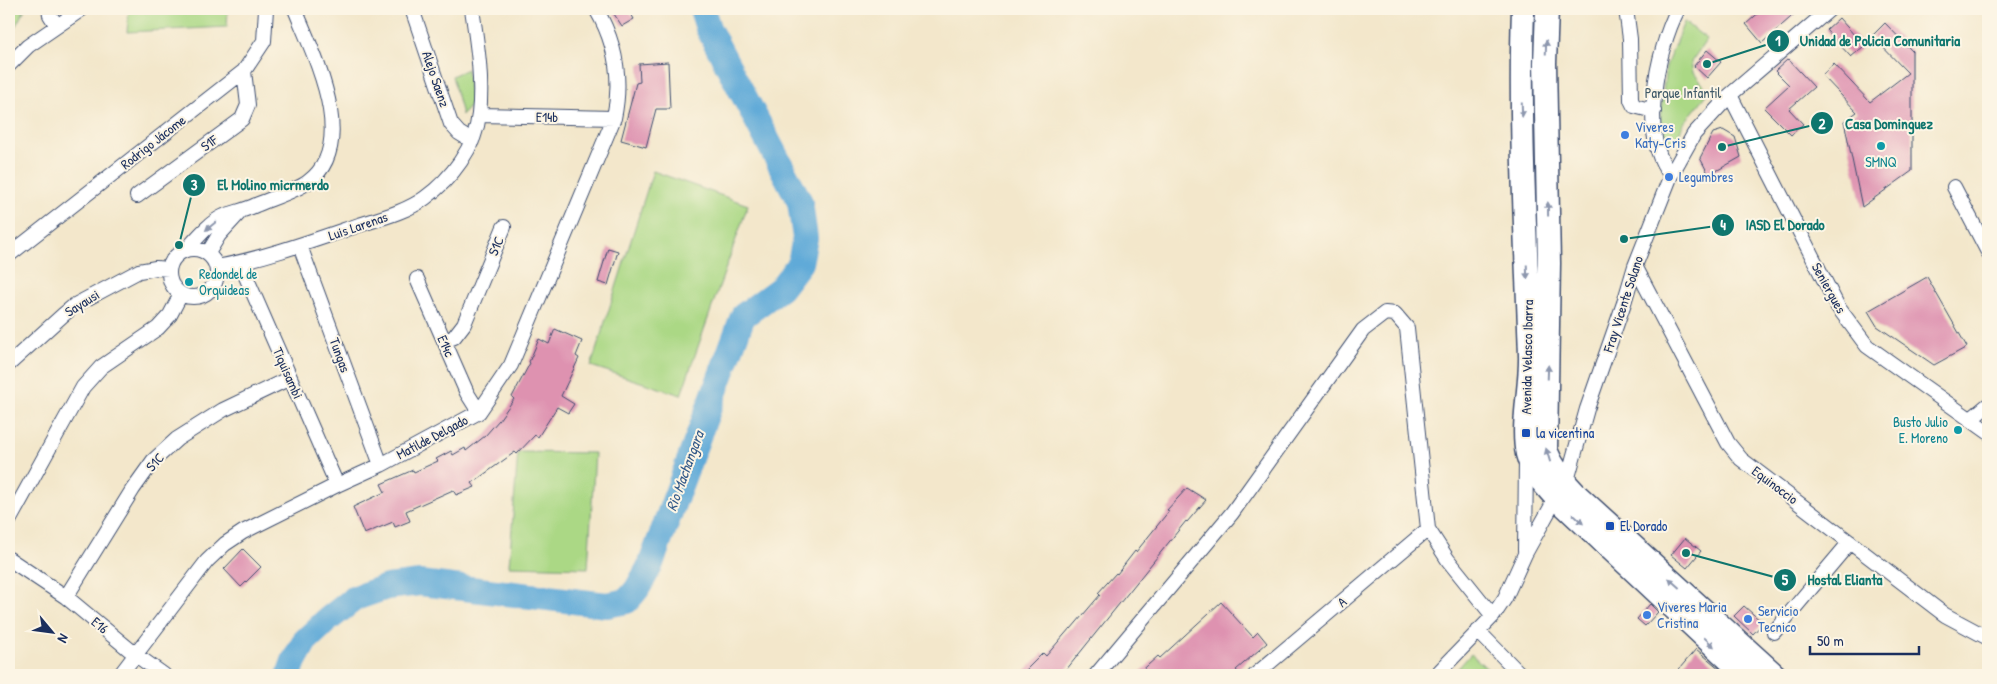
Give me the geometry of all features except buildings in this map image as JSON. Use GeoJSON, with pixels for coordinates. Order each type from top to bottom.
{"type":"FeatureCollection","features":[{"type":"Feature","properties":{"kind":"main road","name":"Avenida Velasco Ibarra"},"geometry":{"type":"LineString","coordinates":[[1523,9],[1521,64],[1530,364],[1526,433],[1527,453],[1542,482],[1561,491],[1745,675]]}},
{"type":"Feature","properties":{"kind":"main road","name":"Avenida Velasco Ibarra"},"geometry":{"type":"LineString","coordinates":[[1547,9],[1545,63],[1549,263],[1546,450],[1561,491]]}},
{"type":"Feature","properties":{"kind":"main road"},"geometry":{"type":"LineString","coordinates":[[1561,491],[1775,675]]}},
{"type":"Feature","properties":{"kind":"street"},"geometry":{"type":"LineString","coordinates":[[49,9],[50,16],[57,26]]}},
{"type":"Feature","properties":{"kind":"street"},"geometry":{"type":"LineString","coordinates":[[9,65],[28,46],[82,9]]}},
{"type":"Feature","properties":{"kind":"street","name":"Rodrigo Jácome"},"geometry":{"type":"LineString","coordinates":[[9,255],[244,71],[264,40],[266,9]]}},
{"type":"Feature","properties":{"kind":"street"},"geometry":{"type":"LineString","coordinates":[[187,249],[202,250],[208,253],[217,267],[215,283],[204,295],[189,297],[181,294],[174,288],[169,279],[169,269],[172,260],[222,217],[240,212],[308,182],[322,167],[332,145],[332,121],[327,91],[295,9]]}},
{"type":"Feature","properties":{"kind":"street","name":"Alejo Saenz"},"geometry":{"type":"LineString","coordinates":[[412,9],[451,124],[458,133],[472,141]]}},
{"type":"Feature","properties":{"kind":"street"},"geometry":{"type":"LineString","coordinates":[[472,9],[480,67],[479,115],[472,141]]}},
{"type":"Feature","properties":{"kind":"street","name":"Matilde Delgado"},"geometry":{"type":"LineString","coordinates":[[120,675],[207,561],[225,544],[243,532],[336,484],[381,465],[479,412],[511,365],[614,118],[619,82],[608,36],[596,9]]}},
{"type":"Feature","properties":{"kind":"street"},"geometry":{"type":"LineString","coordinates":[[1626,9],[1630,39],[1631,100],[1634,106],[1654,111]]}},
{"type":"Feature","properties":{"kind":"street"},"geometry":{"type":"LineString","coordinates":[[1671,175],[1663,166],[1660,158],[1653,124],[1657,74],[1672,20],[1678,9]]}},
{"type":"Feature","properties":{"kind":"street","name":"Fray Vicente Solano"},"geometry":{"type":"LineString","coordinates":[[1436,675],[1493,616],[1505,598],[1524,554],[1561,491],[1635,266],[1671,175],[1694,134],[1730,95],[1830,9]]}},
{"type":"Feature","properties":{"kind":"street","name":"S1F"},"geometry":{"type":"LineString","coordinates":[[137,196],[242,119],[248,105],[244,71]]}},
{"type":"Feature","properties":{"kind":"street","name":"Seniergues"},"geometry":{"type":"LineString","coordinates":[[1730,95],[1838,307],[1866,346],[1988,432]]}},
{"type":"Feature","properties":{"kind":"street","name":"E14b"},"geometry":{"type":"LineString","coordinates":[[479,115],[614,118]]}},
{"type":"Feature","properties":{"kind":"street","name":"Luis Larenas"},"geometry":{"type":"LineString","coordinates":[[217,267],[240,263],[300,246],[403,210],[425,198],[454,172],[472,141]]}},
{"type":"Feature","properties":{"kind":"street"},"geometry":{"type":"LineString","coordinates":[[1954,187],[1988,252]]}},
{"type":"Feature","properties":{"kind":"street"},"geometry":{"type":"LineString","coordinates":[[208,253],[219,235],[240,212]]}},
{"type":"Feature","properties":{"kind":"street","name":"S1C"},"geometry":{"type":"LineString","coordinates":[[444,340],[454,337],[464,324],[504,227]]}},
{"type":"Feature","properties":{"kind":"street","name":"Tungas"},"geometry":{"type":"LineString","coordinates":[[300,246],[381,465]]}},
{"type":"Feature","properties":{"kind":"street","name":"Tiquisambi"},"geometry":{"type":"LineString","coordinates":[[240,263],[336,484]]}},
{"type":"Feature","properties":{"kind":"street","name":"Equinoccio"},"geometry":{"type":"LineString","coordinates":[[1635,266],[1728,443],[1741,458],[1945,615],[1988,638]]}},
{"type":"Feature","properties":{"kind":"street","name":"Sayausi"},"geometry":{"type":"LineString","coordinates":[[9,364],[75,305],[139,271],[156,268],[169,269]]}},
{"type":"Feature","properties":{"kind":"street","name":"E14c"},"geometry":{"type":"LineString","coordinates":[[417,279],[467,393],[479,412]]}},
{"type":"Feature","properties":{"kind":"street"},"geometry":{"type":"LineString","coordinates":[[9,521],[83,387],[101,367],[158,328],[170,315],[181,294]]}},
{"type":"Feature","properties":{"kind":"street"},"geometry":{"type":"LineString","coordinates":[[1096,675],[1232,513],[1363,330],[1385,313],[1395,314],[1407,328],[1428,529],[1448,560],[1493,616]]}},
{"type":"Feature","properties":{"kind":"street","name":"S1C"},"geometry":{"type":"LineString","coordinates":[[66,597],[133,489],[153,462],[177,439],[223,410],[290,378]]}},
{"type":"Feature","properties":{"kind":"street"},"geometry":{"type":"LineString","coordinates":[[1970,420],[1988,405]]}},
{"type":"Feature","properties":{"kind":"street","name":"Fray Vicente Solano"},"geometry":{"type":"LineString","coordinates":[[1524,554],[1527,453]]}},
{"type":"Feature","properties":{"kind":"street","name":"A"},"geometry":{"type":"LineString","coordinates":[[1255,675],[1428,529]]}},
{"type":"Feature","properties":{"kind":"street"},"geometry":{"type":"LineString","coordinates":[[1774,632],[1850,542]]}},
{"type":"Feature","properties":{"kind":"street","name":"E16"},"geometry":{"type":"LineString","coordinates":[[9,559],[66,597],[136,655],[164,675]]}},
{"type":"Feature","properties":{"kind":"street"},"geometry":{"type":"LineString","coordinates":[[1478,631],[1522,675]]}},
{"type":"Feature","properties":{"kind":"green space"},"geometry":{"type":"Polygon","coordinates":[[[9,9],[25,9],[9,38],[9,9]]]}},
{"type":"Feature","properties":{"kind":"green space"},"geometry":{"type":"Polygon","coordinates":[[[129,9],[228,9],[227,27],[127,32],[129,9]]]}},
{"type":"Feature","properties":{"kind":"green space","name":"Parque Infantil"},"geometry":{"type":"Polygon","coordinates":[[[1684,22],[1707,39],[1691,62],[1693,72],[1709,92],[1684,123],[1678,136],[1668,147],[1663,141],[1660,118],[1666,66],[1684,22]]]}},
{"type":"Feature","properties":{"kind":"green space"},"geometry":{"type":"Polygon","coordinates":[[[467,69],[471,105],[462,115],[452,76],[467,69]]]}},
{"type":"Feature","properties":{"kind":"green space"},"geometry":{"type":"Polygon","coordinates":[[[653,171],[748,205],[681,395],[591,366],[653,171]]]}},
{"type":"Feature","properties":{"kind":"green space"},"geometry":{"type":"Polygon","coordinates":[[[518,452],[595,453],[588,568],[509,566],[518,452]]]}},
{"type":"Feature","properties":{"kind":"green space"},"geometry":{"type":"Polygon","coordinates":[[[1471,654],[1494,675],[1452,675],[1471,654]]]}},
{"type":"Feature","properties":{"kind":"waterway","name":"Rio Machangara"},"geometry":{"type":"LineString","coordinates":[[289,675],[305,641],[326,621],[355,598],[387,587],[420,583],[607,605],[627,601],[637,589],[650,566],[743,316],[781,288],[800,263],[805,238],[800,202],[708,28],[702,9]]}},
{"type":"Feature","properties":{"kind":"place","name":"Unidad de Policia Comunitaria"},"geometry":{"type":"Point","coordinates":[1707,64]}},
{"type":"Feature","properties":{"kind":"place","name":"Viveres Katy-Cris"},"geometry":{"type":"Point","coordinates":[1625,135]}},
{"type":"Feature","properties":{"kind":"place","name":"SMNQ"},"geometry":{"type":"Point","coordinates":[1881,146]}},
{"type":"Feature","properties":{"kind":"place","name":"Casa Dominguez"},"geometry":{"type":"Point","coordinates":[1722,147]}},
{"type":"Feature","properties":{"kind":"place","name":"Legumbres"},"geometry":{"type":"Point","coordinates":[1669,177]}},
{"type":"Feature","properties":{"kind":"place","name":"IASD El Dorado"},"geometry":{"type":"Point","coordinates":[1624,239]}},
{"type":"Feature","properties":{"kind":"place","name":"El Molino micrmerdo"},"geometry":{"type":"Point","coordinates":[179,245]}},
{"type":"Feature","properties":{"kind":"place","name":"Redondel de Orquideas"},"geometry":{"type":"Point","coordinates":[189,282]}},
{"type":"Feature","properties":{"kind":"place","name":"Busto Julio E. Moreno"},"geometry":{"type":"Point","coordinates":[1958,430]}},
{"type":"Feature","properties":{"kind":"place","name":"la vicentina"},"geometry":{"type":"Point","coordinates":[1526,433]}},
{"type":"Feature","properties":{"kind":"place","name":"El Dorado"},"geometry":{"type":"Point","coordinates":[1610,526]}},
{"type":"Feature","properties":{"kind":"place","name":"Hostal Elianta"},"geometry":{"type":"Point","coordinates":[1686,553]}},
{"type":"Feature","properties":{"kind":"place","name":"Viveres Maria Cristina"},"geometry":{"type":"Point","coordinates":[1647,615]}},
{"type":"Feature","properties":{"kind":"place","name":"Servicio Tecnico"},"geometry":{"type":"Point","coordinates":[1748,619]}}]}
